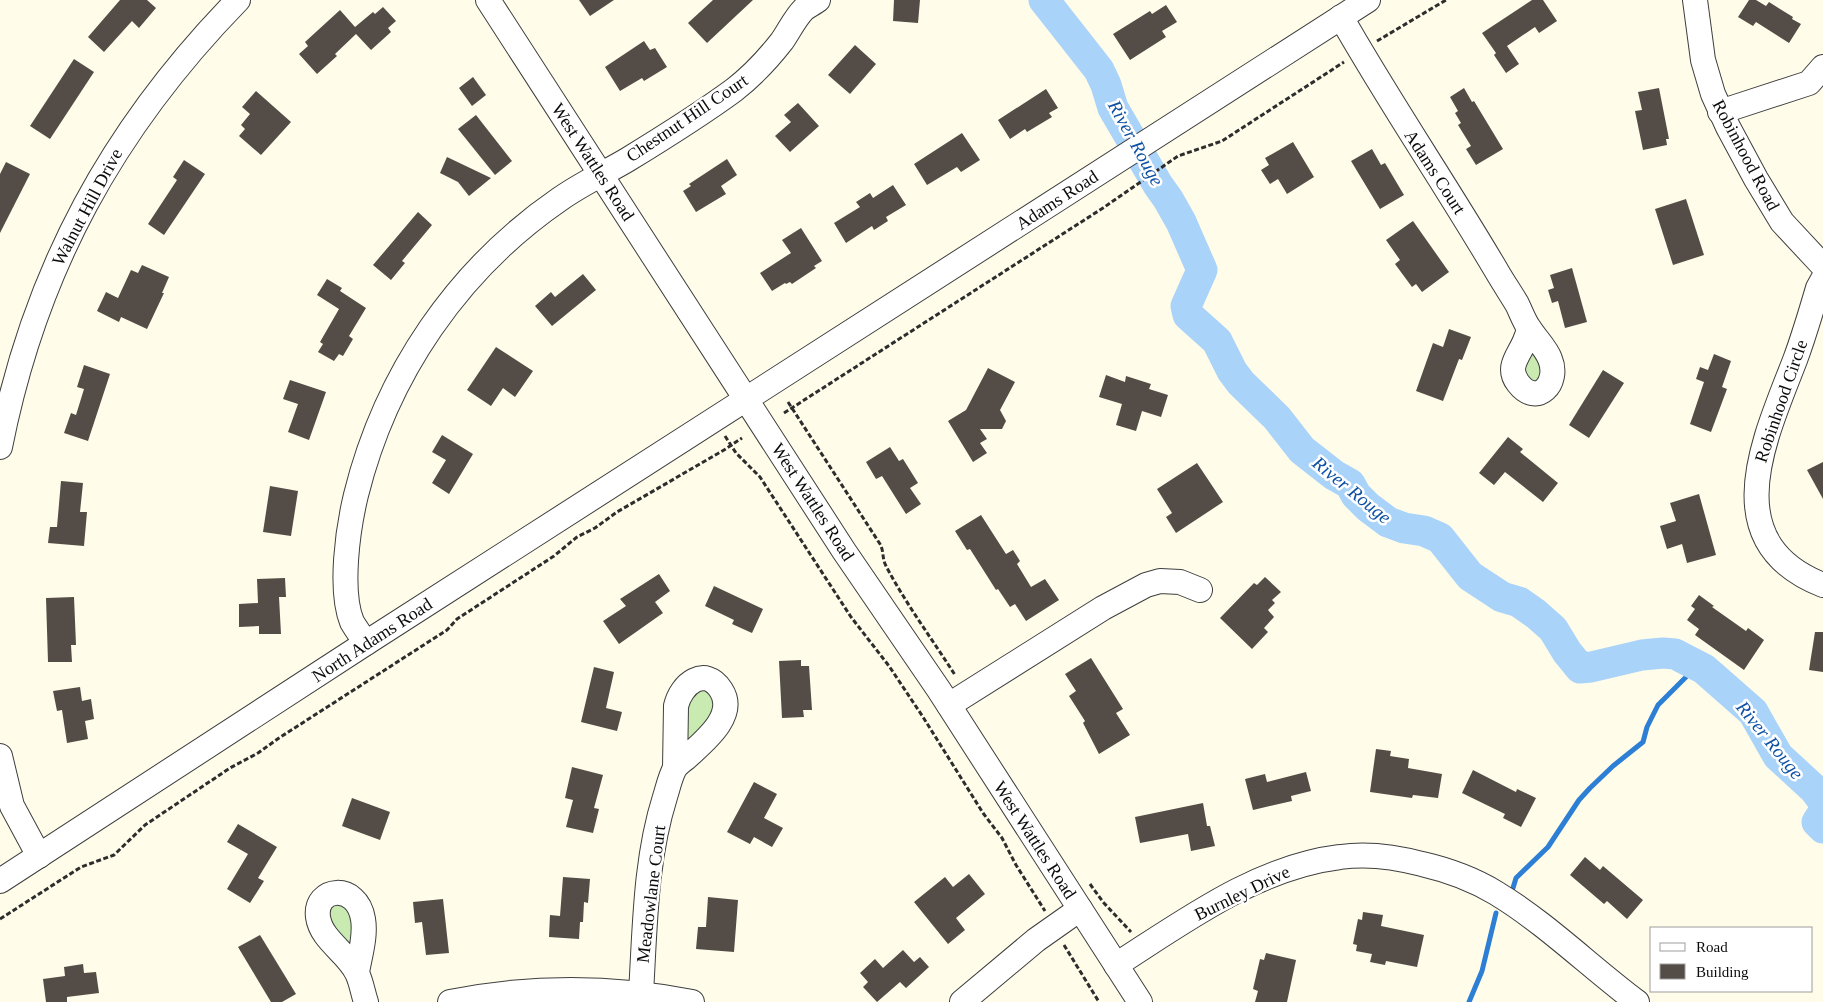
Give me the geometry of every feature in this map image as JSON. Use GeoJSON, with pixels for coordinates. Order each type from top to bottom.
{"type":"FeatureCollection","features":[{"type":"Feature","properties":{"kind":"street","name":"Walnut Hill Drive"},"geometry":{"type":"LineString","coordinates":[[0,447],[8,407],[37,310],[62,250],[82,210],[105,168],[150,101],[194,46],[238,0]]}},
{"type":"Feature","properties":{"kind":"street","name":"West Wattles Road"},"geometry":{"type":"LineString","coordinates":[[488,0],[844,551],[949,705],[1140,1002]]}},
{"type":"Feature","properties":{"kind":"street","name":"Adams Road"},"geometry":{"type":"LineString","coordinates":[[746,400],[1368,0]]}},
{"type":"Feature","properties":{"kind":"street","name":"Robinhood Road"},"geometry":{"type":"LineString","coordinates":[[1695,0],[1703,60],[1720,112],[1771,206],[1795,237],[1823,266]]}},
{"type":"Feature","properties":{"kind":"street","name":"Chestnut Hill Court"},"geometry":{"type":"LineString","coordinates":[[366,644],[352,622],[346,585],[347,553],[354,506],[379,423],[412,355],[441,313],[485,262],[540,213],[567,194],[685,123],[736,89],[769,57],[808,3]]}},
{"type":"Feature","properties":{"kind":"street","name":"Adams Court"},"geometry":{"type":"LineString","coordinates":[[1341,17],[1413,138],[1481,244],[1518,306],[1528,327]]}},
{"type":"Feature","properties":{"kind":"street"},"geometry":{"type":"LineString","coordinates":[[1720,112],[1818,79]]}},
{"type":"Feature","properties":{"kind":"street","name":"Robinhood Circle"},"geometry":{"type":"LineString","coordinates":[[1823,279],[1818,288],[1798,352],[1765,439],[1757,477],[1756,496],[1758,514],[1769,543],[1782,558],[1800,573],[1823,585]]}},
{"type":"Feature","properties":{"kind":"street","name":"North Adams Road"},"geometry":{"type":"LineString","coordinates":[[0,881],[746,400]]}},
{"type":"Feature","properties":{"kind":"street"},"geometry":{"type":"LineString","coordinates":[[949,705],[1103,608],[1146,585],[1160,581],[1180,582],[1200,590]]}},
{"type":"Feature","properties":{"kind":"street"},"geometry":{"type":"LineString","coordinates":[[0,756],[12,806],[39,856]]}},
{"type":"Feature","properties":{"kind":"street","name":"Meadowlane Court"},"geometry":{"type":"LineString","coordinates":[[641,993],[652,850],[657,826],[675,768]]}},
{"type":"Feature","properties":{"kind":"street","name":"Burnley Drive"},"geometry":{"type":"LineString","coordinates":[[1116,964],[1193,916],[1277,872],[1341,856],[1372,856],[1405,860],[1437,868],[1465,877],[1494,892],[1537,921],[1637,1002]]}},
{"type":"Feature","properties":{"kind":"street"},"geometry":{"type":"LineString","coordinates":[[962,1002],[1036,940],[1080,909]]}},
{"type":"Feature","properties":{"kind":"street"},"geometry":{"type":"LineString","coordinates":[[357,972],[366,1002]]}},
{"type":"Feature","properties":{"kind":"street"},"geometry":{"type":"LineString","coordinates":[[450,1002],[505,993],[556,990],[641,993],[692,1002]]}},
{"type":"Feature","properties":{"kind":"path"},"geometry":{"type":"LineString","coordinates":[[1375,42],[1446,0]]}},
{"type":"Feature","properties":{"kind":"path"},"geometry":{"type":"LineString","coordinates":[[784,413],[1104,208],[1178,156],[1222,141],[1348,59]]}},
{"type":"Feature","properties":{"kind":"path"},"geometry":{"type":"LineString","coordinates":[[724,435],[731,446],[760,478],[851,617],[889,666],[983,813],[1002,838],[1016,865],[1048,916]]}},
{"type":"Feature","properties":{"kind":"path"},"geometry":{"type":"LineString","coordinates":[[0,919],[81,868],[114,855],[145,825],[230,768],[258,753],[447,630],[457,619],[554,556],[577,537],[595,528],[617,512],[742,438]]}},
{"type":"Feature","properties":{"kind":"path"},"geometry":{"type":"LineString","coordinates":[[1060,938],[1099,1002]]}},
{"type":"Feature","properties":{"kind":"green space"},"geometry":{"type":"Polygon","coordinates":[[[1531,353],[1535,353],[1544,374],[1535,385],[1519,373],[1531,353]]]}},
{"type":"Feature","properties":{"kind":"green space"},"geometry":{"type":"Polygon","coordinates":[[[704,688],[716,696],[713,718],[687,741],[687,700],[704,688]]]}},
{"type":"Feature","properties":{"kind":"green space"},"geometry":{"type":"Polygon","coordinates":[[[340,901],[354,916],[350,952],[330,927],[328,908],[340,901]]]}},
{"type":"Feature","properties":{"kind":"building"},"geometry":{"type":"Polygon","coordinates":[[[120,0],[147,0],[156,8],[139,28],[132,21],[104,52],[88,37],[120,0]]]}},
{"type":"Feature","properties":{"kind":"building"},"geometry":{"type":"Polygon","coordinates":[[[579,0],[614,0],[590,16],[579,0]]]}},
{"type":"Feature","properties":{"kind":"building"},"geometry":{"type":"Polygon","coordinates":[[[713,0],[753,0],[707,43],[688,23],[713,0]]]}},
{"type":"Feature","properties":{"kind":"building"},"geometry":{"type":"Polygon","coordinates":[[[894,0],[920,0],[918,23],[893,21],[894,0]]]}},
{"type":"Feature","properties":{"kind":"building"},"geometry":{"type":"Polygon","coordinates":[[[1532,0],[1543,0],[1557,21],[1539,33],[1535,27],[1507,46],[1519,64],[1506,73],[1494,55],[1496,53],[1482,33],[1532,0]]]}},
{"type":"Feature","properties":{"kind":"building"},"geometry":{"type":"Polygon","coordinates":[[[1749,0],[1756,0],[1766,6],[1769,2],[1801,24],[1789,43],[1756,22],[1753,26],[1738,17],[1749,0]]]}},
{"type":"Feature","properties":{"kind":"building"},"geometry":{"type":"Polygon","coordinates":[[[1166,5],[1177,22],[1162,31],[1166,37],[1130,60],[1113,34],[1150,11],[1152,14],[1166,5]]]}},
{"type":"Feature","properties":{"kind":"building"},"geometry":{"type":"Polygon","coordinates":[[[383,7],[396,21],[388,28],[391,32],[371,50],[356,34],[335,54],[337,56],[317,74],[299,54],[308,46],[305,42],[340,10],[355,27],[373,12],[375,14],[383,7]]]}},
{"type":"Feature","properties":{"kind":"building"},"geometry":{"type":"Polygon","coordinates":[[[644,41],[650,50],[655,48],[667,67],[644,81],[642,78],[620,91],[605,67],[644,41]]]}},
{"type":"Feature","properties":{"kind":"building"},"geometry":{"type":"Polygon","coordinates":[[[855,45],[876,64],[850,94],[828,75],[855,45]]]}},
{"type":"Feature","properties":{"kind":"building"},"geometry":{"type":"Polygon","coordinates":[[[74,59],[94,72],[50,139],[30,126],[74,59]]]}},
{"type":"Feature","properties":{"kind":"building"},"geometry":{"type":"Polygon","coordinates":[[[473,77],[486,95],[472,106],[459,88],[473,77]]]}},
{"type":"Feature","properties":{"kind":"building"},"geometry":{"type":"Polygon","coordinates":[[[1464,88],[1503,149],[1476,165],[1466,149],[1471,146],[1458,125],[1461,123],[1455,113],[1458,111],[1450,97],[1464,88]]]}},
{"type":"Feature","properties":{"kind":"building"},"geometry":{"type":"Polygon","coordinates":[[[1659,88],[1669,139],[1666,139],[1667,145],[1643,150],[1635,111],[1642,110],[1638,92],[1659,88]]]}},
{"type":"Feature","properties":{"kind":"building"},"geometry":{"type":"Polygon","coordinates":[[[1046,89],[1058,108],[1049,113],[1052,117],[1027,132],[1025,129],[1010,139],[998,120],[1046,89]]]}},
{"type":"Feature","properties":{"kind":"building"},"geometry":{"type":"Polygon","coordinates":[[[256,91],[291,122],[261,155],[239,136],[245,129],[241,125],[250,114],[242,107],[256,91]]]}},
{"type":"Feature","properties":{"kind":"building"},"geometry":{"type":"Polygon","coordinates":[[[798,103],[819,126],[790,152],[775,136],[791,122],[784,115],[798,103]]]}},
{"type":"Feature","properties":{"kind":"building"},"geometry":{"type":"Polygon","coordinates":[[[476,115],[512,161],[495,175],[458,129],[476,115]]]}},
{"type":"Feature","properties":{"kind":"building"},"geometry":{"type":"Polygon","coordinates":[[[962,133],[980,160],[961,172],[957,167],[927,185],[914,164],[962,133]]]}},
{"type":"Feature","properties":{"kind":"building"},"geometry":{"type":"Polygon","coordinates":[[[1293,142],[1314,177],[1287,194],[1278,179],[1270,184],[1261,170],[1269,165],[1265,158],[1293,142]]]}},
{"type":"Feature","properties":{"kind":"building"},"geometry":{"type":"Polygon","coordinates":[[[1372,149],[1381,165],[1385,163],[1404,195],[1380,209],[1351,161],[1372,149]]]}},
{"type":"Feature","properties":{"kind":"building"},"geometry":{"type":"Polygon","coordinates":[[[447,157],[491,178],[469,196],[458,182],[440,173],[447,157]]]}},
{"type":"Feature","properties":{"kind":"building"},"geometry":{"type":"Polygon","coordinates":[[[727,159],[737,175],[721,186],[726,194],[696,212],[683,191],[691,186],[689,184],[727,159]]]}},
{"type":"Feature","properties":{"kind":"building"},"geometry":{"type":"Polygon","coordinates":[[[184,160],[205,174],[164,235],[148,224],[177,180],[173,177],[184,160]]]}},
{"type":"Feature","properties":{"kind":"building"},"geometry":{"type":"Polygon","coordinates":[[[6,162],[30,174],[0,233],[0,174],[6,162]]]}},
{"type":"Feature","properties":{"kind":"building"},"geometry":{"type":"Polygon","coordinates":[[[893,185],[906,205],[886,217],[888,221],[874,230],[872,226],[846,243],[834,223],[860,207],[856,202],[870,193],[873,198],[893,185]]]}},
{"type":"Feature","properties":{"kind":"building"},"geometry":{"type":"Polygon","coordinates":[[[1686,199],[1704,255],[1673,265],[1655,209],[1686,199]]]}},
{"type":"Feature","properties":{"kind":"building"},"geometry":{"type":"Polygon","coordinates":[[[418,212],[432,225],[402,261],[405,263],[391,280],[373,265],[418,212]]]}},
{"type":"Feature","properties":{"kind":"building"},"geometry":{"type":"Polygon","coordinates":[[[1413,221],[1449,272],[1422,292],[1416,284],[1412,287],[1395,264],[1400,260],[1386,240],[1413,221]]]}},
{"type":"Feature","properties":{"kind":"building"},"geometry":{"type":"Polygon","coordinates":[[[801,228],[822,261],[814,266],[816,268],[792,284],[790,282],[785,283],[772,291],[760,273],[791,253],[782,240],[801,228]]]}},
{"type":"Feature","properties":{"kind":"building"},"geometry":{"type":"Polygon","coordinates":[[[142,265],[169,277],[162,293],[164,293],[147,329],[121,317],[119,322],[97,311],[106,292],[118,298],[131,270],[138,273],[142,265]]]}},
{"type":"Feature","properties":{"kind":"building"},"geometry":{"type":"Polygon","coordinates":[[[1572,268],[1587,322],[1565,328],[1558,301],[1552,303],[1548,290],[1554,288],[1550,275],[1572,268]]]}},
{"type":"Feature","properties":{"kind":"building"},"geometry":{"type":"Polygon","coordinates":[[[583,274],[596,290],[552,326],[535,306],[551,292],[555,297],[583,274]]]}},
{"type":"Feature","properties":{"kind":"building"},"geometry":{"type":"Polygon","coordinates":[[[327,279],[342,288],[340,291],[366,308],[349,336],[353,339],[343,356],[339,354],[334,361],[318,352],[323,344],[320,342],[339,309],[317,295],[327,279]]]}},
{"type":"Feature","properties":{"kind":"building"},"geometry":{"type":"Polygon","coordinates":[[[1449,329],[1471,337],[1462,360],[1459,359],[1443,401],[1416,391],[1433,343],[1443,347],[1449,329]]]}},
{"type":"Feature","properties":{"kind":"building"},"geometry":{"type":"Polygon","coordinates":[[[496,347],[533,371],[515,397],[503,388],[491,406],[467,390],[496,347]]]}},
{"type":"Feature","properties":{"kind":"building"},"geometry":{"type":"Polygon","coordinates":[[[1714,354],[1731,361],[1722,387],[1727,389],[1711,432],[1690,424],[1704,382],[1696,379],[1700,367],[1708,370],[1714,354]]]}},
{"type":"Feature","properties":{"kind":"building"},"geometry":{"type":"Polygon","coordinates":[[[84,365],[110,374],[88,441],[64,433],[71,413],[76,415],[84,389],[77,387],[84,365]]]}},
{"type":"Feature","properties":{"kind":"building"},"geometry":{"type":"Polygon","coordinates":[[[988,368],[1015,382],[1000,410],[1006,421],[1002,429],[980,429],[987,439],[980,443],[987,453],[973,462],[948,421],[966,410],[988,368]]]}},
{"type":"Feature","properties":{"kind":"building"},"geometry":{"type":"Polygon","coordinates":[[[1603,370],[1624,383],[1589,438],[1569,425],[1603,370]]]}},
{"type":"Feature","properties":{"kind":"building"},"geometry":{"type":"Polygon","coordinates":[[[1106,375],[1125,382],[1126,376],[1151,384],[1149,389],[1168,395],[1161,417],[1142,411],[1136,431],[1116,425],[1122,404],[1099,397],[1106,375]]]}},
{"type":"Feature","properties":{"kind":"building"},"geometry":{"type":"Polygon","coordinates":[[[290,380],[326,392],[309,440],[288,432],[298,404],[283,399],[290,380]]]}},
{"type":"Feature","properties":{"kind":"building"},"geometry":{"type":"Polygon","coordinates":[[[442,435],[473,454],[449,494],[432,483],[446,460],[432,452],[442,435]]]}},
{"type":"Feature","properties":{"kind":"building"},"geometry":{"type":"Polygon","coordinates":[[[1508,437],[1523,449],[1520,452],[1558,483],[1543,502],[1505,472],[1494,485],[1479,473],[1508,437]]]}},
{"type":"Feature","properties":{"kind":"building"},"geometry":{"type":"Polygon","coordinates":[[[890,447],[899,461],[903,459],[918,483],[910,488],[921,504],[906,514],[882,476],[876,479],[866,462],[890,447]]]}},
{"type":"Feature","properties":{"kind":"building"},"geometry":{"type":"Polygon","coordinates":[[[1823,462],[1823,499],[1807,470],[1823,462]]]}},
{"type":"Feature","properties":{"kind":"building"},"geometry":{"type":"Polygon","coordinates":[[[1197,463],[1223,502],[1176,533],[1166,517],[1172,513],[1157,489],[1197,463]]]}},
{"type":"Feature","properties":{"kind":"building"},"geometry":{"type":"Polygon","coordinates":[[[61,481],[83,483],[80,512],[87,512],[84,546],[48,543],[50,527],[57,527],[61,481]]]}},
{"type":"Feature","properties":{"kind":"building"},"geometry":{"type":"Polygon","coordinates":[[[270,486],[298,491],[291,536],[263,532],[270,486]]]}},
{"type":"Feature","properties":{"kind":"building"},"geometry":{"type":"Polygon","coordinates":[[[1699,494],[1716,555],[1687,563],[1682,544],[1667,549],[1660,526],[1676,521],[1670,503],[1699,494]]]}},
{"type":"Feature","properties":{"kind":"building"},"geometry":{"type":"Polygon","coordinates":[[[981,515],[1006,554],[1013,550],[1020,561],[1017,564],[1031,587],[1045,579],[1059,600],[1026,621],[1015,604],[1010,607],[998,589],[996,590],[970,549],[967,550],[955,531],[981,515]]]}},
{"type":"Feature","properties":{"kind":"building"},"geometry":{"type":"Polygon","coordinates":[[[659,574],[670,591],[655,602],[663,613],[619,644],[603,621],[626,606],[620,599],[659,574]]]}},
{"type":"Feature","properties":{"kind":"building"},"geometry":{"type":"Polygon","coordinates":[[[1265,577],[1281,592],[1272,600],[1275,603],[1268,610],[1274,617],[1264,628],[1268,632],[1252,649],[1220,618],[1254,583],[1257,585],[1265,577]]]}},
{"type":"Feature","properties":{"kind":"building"},"geometry":{"type":"Polygon","coordinates":[[[285,578],[286,597],[279,597],[281,634],[259,634],[259,626],[239,627],[239,604],[258,603],[257,579],[285,578]]]}},
{"type":"Feature","properties":{"kind":"building"},"geometry":{"type":"Polygon","coordinates":[[[714,586],[763,609],[752,633],[732,624],[734,620],[705,606],[714,586]]]}},
{"type":"Feature","properties":{"kind":"building"},"geometry":{"type":"Polygon","coordinates":[[[1699,595],[1714,606],[1712,607],[1746,631],[1748,628],[1764,640],[1744,670],[1695,635],[1699,629],[1687,620],[1695,609],[1691,606],[1699,595]]]}},
{"type":"Feature","properties":{"kind":"building"},"geometry":{"type":"Polygon","coordinates":[[[74,597],[76,645],[71,645],[72,662],[48,662],[46,598],[74,597]]]}},
{"type":"Feature","properties":{"kind":"building"},"geometry":{"type":"Polygon","coordinates":[[[1815,632],[1823,632],[1823,672],[1809,670],[1815,632]]]}},
{"type":"Feature","properties":{"kind":"building"},"geometry":{"type":"Polygon","coordinates":[[[1091,658],[1123,709],[1116,713],[1130,735],[1099,754],[1083,723],[1085,721],[1069,696],[1076,691],[1065,674],[1091,658]]]}},
{"type":"Feature","properties":{"kind":"building"},"geometry":{"type":"Polygon","coordinates":[[[801,660],[801,666],[809,666],[812,710],[803,710],[804,717],[782,718],[779,661],[801,660]]]}},
{"type":"Feature","properties":{"kind":"building"},"geometry":{"type":"Polygon","coordinates":[[[594,667],[614,672],[606,708],[622,712],[617,731],[581,722],[594,667]]]}},
{"type":"Feature","properties":{"kind":"building"},"geometry":{"type":"Polygon","coordinates":[[[80,687],[82,701],[91,699],[94,719],[85,721],[88,739],[67,743],[62,710],[57,711],[53,691],[80,687]]]}},
{"type":"Feature","properties":{"kind":"building"},"geometry":{"type":"Polygon","coordinates":[[[1376,749],[1391,751],[1390,756],[1409,759],[1408,768],[1442,774],[1438,798],[1413,795],[1412,798],[1370,792],[1376,749]]]}},
{"type":"Feature","properties":{"kind":"building"},"geometry":{"type":"Polygon","coordinates":[[[572,767],[603,775],[594,808],[599,809],[593,833],[566,827],[573,800],[565,798],[572,767]]]}},
{"type":"Feature","properties":{"kind":"building"},"geometry":{"type":"Polygon","coordinates":[[[1473,770],[1516,792],[1517,789],[1536,798],[1521,827],[1503,818],[1505,814],[1462,793],[1473,770]]]}},
{"type":"Feature","properties":{"kind":"building"},"geometry":{"type":"Polygon","coordinates":[[[1306,772],[1311,791],[1291,796],[1292,801],[1253,810],[1245,779],[1265,774],[1267,782],[1306,772]]]}},
{"type":"Feature","properties":{"kind":"building"},"geometry":{"type":"Polygon","coordinates":[[[754,782],[777,794],[764,818],[783,828],[772,847],[754,837],[750,844],[727,832],[754,782]]]}},
{"type":"Feature","properties":{"kind":"building"},"geometry":{"type":"Polygon","coordinates":[[[352,798],[390,812],[380,840],[342,826],[352,798]]]}},
{"type":"Feature","properties":{"kind":"building"},"geometry":{"type":"Polygon","coordinates":[[[1203,803],[1207,826],[1210,826],[1215,846],[1191,851],[1188,834],[1140,843],[1135,817],[1203,803]]]}},
{"type":"Feature","properties":{"kind":"building"},"geometry":{"type":"Polygon","coordinates":[[[238,824],[277,847],[258,878],[264,881],[250,903],[227,889],[248,854],[227,842],[238,824]]]}},
{"type":"Feature","properties":{"kind":"building"},"geometry":{"type":"Polygon","coordinates":[[[1585,857],[1600,870],[1603,866],[1643,900],[1627,919],[1607,901],[1604,904],[1570,875],[1585,857]]]}},
{"type":"Feature","properties":{"kind":"building"},"geometry":{"type":"Polygon","coordinates":[[[969,874],[985,894],[956,918],[965,930],[948,944],[914,902],[945,877],[953,887],[969,874]]]}},
{"type":"Feature","properties":{"kind":"building"},"geometry":{"type":"Polygon","coordinates":[[[563,877],[590,879],[588,903],[584,902],[583,922],[580,922],[579,939],[549,937],[550,915],[560,916],[563,877]]]}},
{"type":"Feature","properties":{"kind":"building"},"geometry":{"type":"Polygon","coordinates":[[[708,897],[738,900],[734,952],[696,949],[698,927],[706,927],[708,897]]]}},
{"type":"Feature","properties":{"kind":"building"},"geometry":{"type":"Polygon","coordinates":[[[443,899],[449,953],[426,955],[422,922],[415,923],[413,902],[443,899]]]}},
{"type":"Feature","properties":{"kind":"building"},"geometry":{"type":"Polygon","coordinates":[[[1363,912],[1383,915],[1381,926],[1424,935],[1417,967],[1386,961],[1385,965],[1370,962],[1372,954],[1356,951],[1357,945],[1353,944],[1358,919],[1362,920],[1363,912]]]}},
{"type":"Feature","properties":{"kind":"building"},"geometry":{"type":"Polygon","coordinates":[[[260,935],[296,994],[282,1002],[271,1002],[238,947],[260,935]]]}},
{"type":"Feature","properties":{"kind":"building"},"geometry":{"type":"Polygon","coordinates":[[[903,950],[914,962],[920,957],[929,967],[906,988],[900,982],[877,1002],[863,987],[868,982],[860,973],[875,959],[883,968],[903,950]]]}},
{"type":"Feature","properties":{"kind":"building"},"geometry":{"type":"Polygon","coordinates":[[[1266,953],[1296,960],[1287,1002],[1255,1002],[1258,991],[1253,989],[1260,959],[1264,960],[1266,953]]]}},
{"type":"Feature","properties":{"kind":"building"},"geometry":{"type":"Polygon","coordinates":[[[83,964],[84,973],[96,972],[99,993],[67,997],[67,1002],[46,1002],[43,979],[65,976],[64,967],[83,964]]]}},
{"type":"Feature","properties":{"kind":"waterway","name":"River Rouge"},"geometry":{"type":"LineString","coordinates":[[1044,0],[1099,70],[1113,108],[1181,222],[1202,270],[1186,306],[1188,315],[1217,341],[1232,371],[1241,383],[1277,418],[1302,450],[1334,475],[1350,484],[1356,495],[1388,522],[1404,528],[1424,531],[1440,538],[1470,576],[1502,597],[1519,602],[1553,629],[1567,652],[1580,668],[1642,655],[1663,653],[1675,654],[1704,669],[1753,712],[1778,756],[1814,789],[1823,801]]}},
{"type":"Feature","properties":{"kind":"waterway"},"geometry":{"type":"LineString","coordinates":[[1513,888],[1516,878],[1548,847],[1579,800],[1613,766],[1643,742],[1647,727],[1658,705],[1697,666]]}},
{"type":"Feature","properties":{"kind":"waterway","name":"River Rouge"},"geometry":{"type":"LineString","coordinates":[[1823,813],[1817,822],[1823,828]]}},
{"type":"Feature","properties":{"kind":"waterway"},"geometry":{"type":"LineString","coordinates":[[1469,1002],[1482,971],[1496,913]]}}]}
